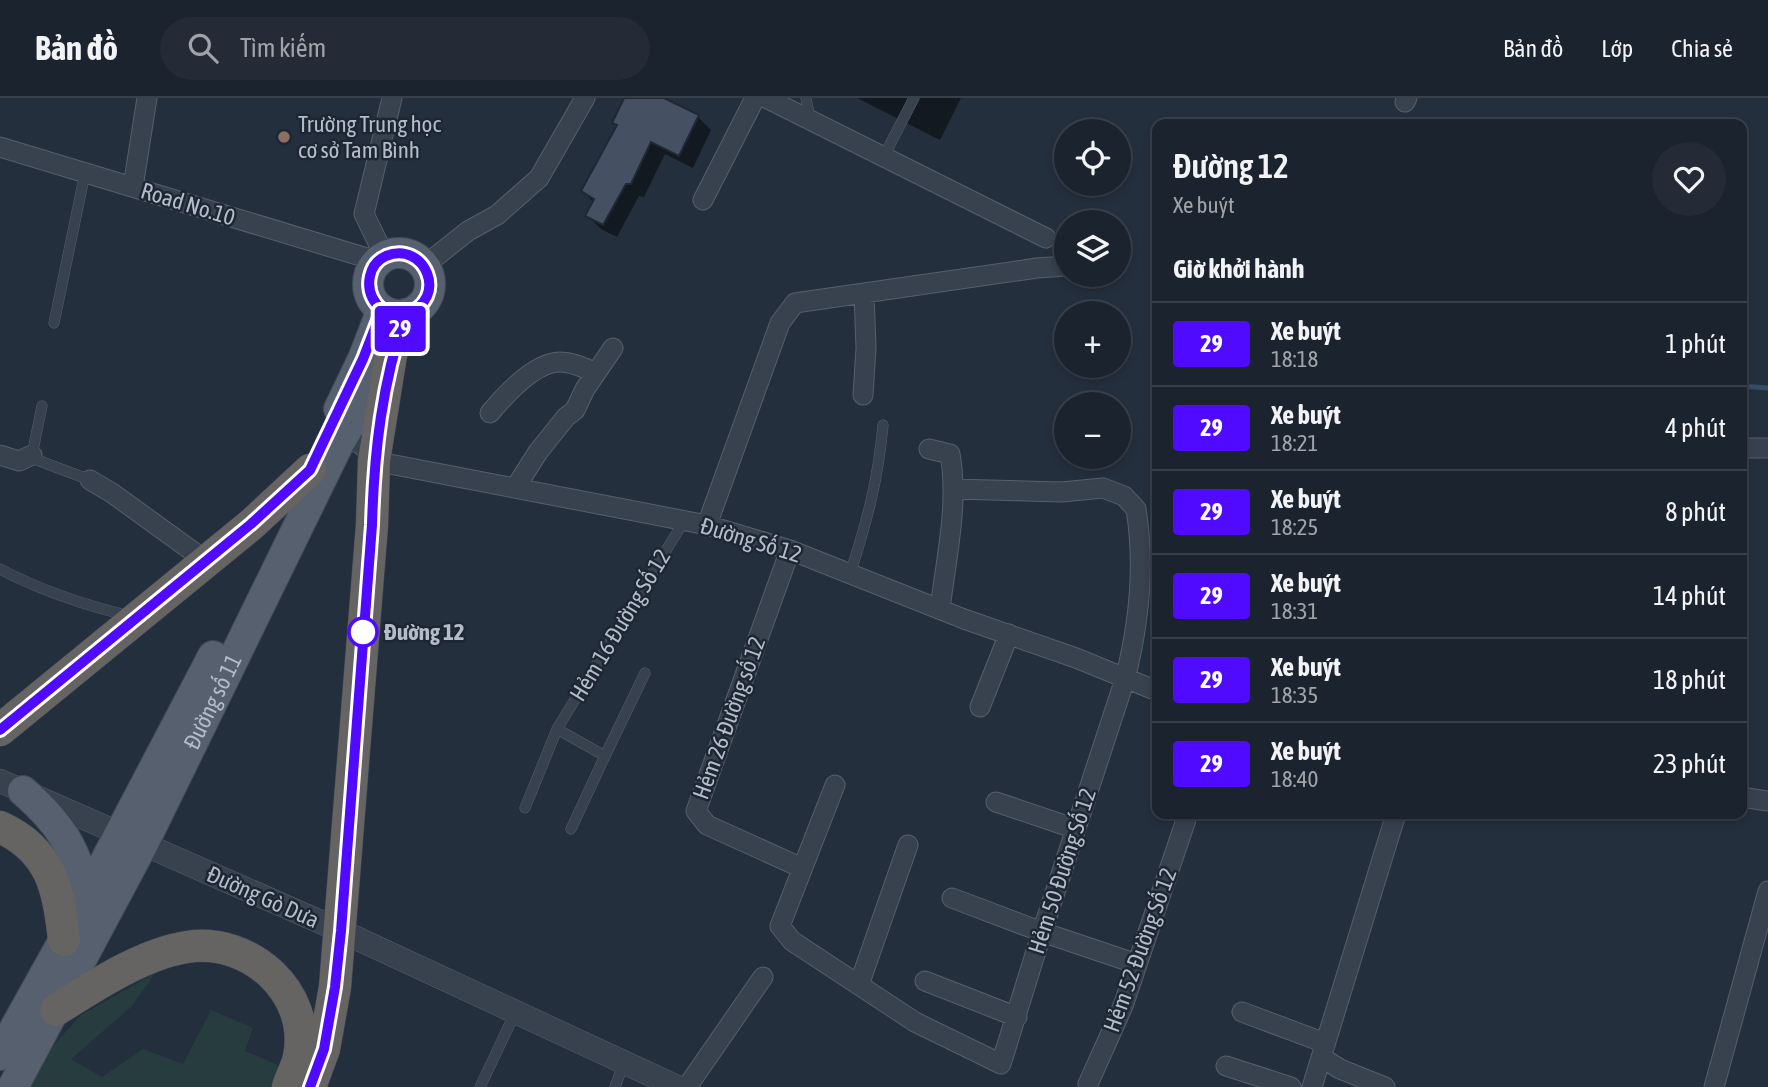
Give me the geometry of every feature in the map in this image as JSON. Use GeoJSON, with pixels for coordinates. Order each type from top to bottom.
{"type":"FeatureCollection","features":[{"type":"Feature","properties":{"kind":"highway"},"geometry":{"type":"LineString","coordinates":[[310,1087],[324,1049],[335,987],[372,525],[374,461],[391,355]]}},
{"type":"Feature","properties":{"kind":"highway"},"geometry":{"type":"LineString","coordinates":[[0,730],[206,561],[310,470]]}},
{"type":"Feature","properties":{"kind":"highway"},"geometry":{"type":"LineString","coordinates":[[0,827],[21,840],[45,864],[56,883],[64,940]]}},
{"type":"Feature","properties":{"kind":"highway"},"geometry":{"type":"LineString","coordinates":[[56,1010],[140,962],[163,954],[187,947],[215,946],[236,951],[260,963],[279,982],[291,1000],[299,1022],[299,1056],[288,1087]]}},
{"type":"Feature","properties":{"kind":"main road"},"geometry":{"type":"LineString","coordinates":[[405,254],[424,266],[430,280],[428,295],[419,307],[394,312],[376,304],[369,288],[371,271],[381,259],[405,254]]}},
{"type":"Feature","properties":{"kind":"main road","name":"Đường số 11"},"geometry":{"type":"LineString","coordinates":[[0,1055],[87,897],[131,838],[338,445],[391,355],[394,312]]}},
{"type":"Feature","properties":{"kind":"main road","name":"Đường số 11"},"geometry":{"type":"LineString","coordinates":[[13,1087],[56,1010],[131,838],[363,359],[394,312]]}},
{"type":"Feature","properties":{"kind":"main road"},"geometry":{"type":"LineString","coordinates":[[11,786],[48,813],[65,837],[78,864],[87,897]]}},
{"type":"Feature","properties":{"kind":"street"},"geometry":{"type":"LineString","coordinates":[[133,187],[147,98]]}},
{"type":"Feature","properties":{"kind":"street"},"geometry":{"type":"LineString","coordinates":[[381,259],[364,214],[392,98]]}},
{"type":"Feature","properties":{"kind":"street"},"geometry":{"type":"LineString","coordinates":[[424,266],[468,231],[497,215],[539,178],[585,98]]}},
{"type":"Feature","properties":{"kind":"street"},"geometry":{"type":"LineString","coordinates":[[703,200],[755,98]]}},
{"type":"Feature","properties":{"kind":"street"},"geometry":{"type":"LineString","coordinates":[[766,98],[1046,238]]}},
{"type":"Feature","properties":{"kind":"street","name":"Road No.10"},"geometry":{"type":"LineString","coordinates":[[0,147],[381,259]]}},
{"type":"Feature","properties":{"kind":"street"},"geometry":{"type":"LineString","coordinates":[[707,525],[780,323],[794,303],[1054,267]]}},
{"type":"Feature","properties":{"kind":"street"},"geometry":{"type":"LineString","coordinates":[[863,395],[866,348],[864,293]]}},
{"type":"Feature","properties":{"kind":"street"},"geometry":{"type":"LineString","coordinates":[[515,488],[538,452],[566,417],[575,410],[613,348]]}},
{"type":"Feature","properties":{"kind":"street"},"geometry":{"type":"LineString","coordinates":[[490,413],[505,395],[532,373],[557,362],[576,364],[596,373]]}},
{"type":"Feature","properties":{"kind":"street","name":"Đường Số 12"},"geometry":{"type":"LineString","coordinates":[[338,445],[348,440],[357,441],[367,449],[374,461],[707,525],[790,550],[1152,689]]}},
{"type":"Feature","properties":{"kind":"street"},"geometry":{"type":"LineString","coordinates":[[1747,448],[1768,448]]}},
{"type":"Feature","properties":{"kind":"street"},"geometry":{"type":"LineString","coordinates":[[929,449],[950,454],[953,489],[940,609]]}},
{"type":"Feature","properties":{"kind":"street"},"geometry":{"type":"LineString","coordinates":[[0,455],[19,461],[35,457]]}},
{"type":"Feature","properties":{"kind":"street"},"geometry":{"type":"LineString","coordinates":[[90,480],[206,561]]}},
{"type":"Feature","properties":{"kind":"street","name":"Hẻm 50 Đường Số 12"},"geometry":{"type":"LineString","coordinates":[[859,985],[915,1022],[1001,1064],[1134,645],[1149,552],[1136,509],[1124,496],[1103,488],[1062,492],[953,489]]}},
{"type":"Feature","properties":{"kind":"street","name":"Hẻm 26 Đường số 12"},"geometry":{"type":"LineString","coordinates":[[790,550],[696,811],[707,825],[802,869]]}},
{"type":"Feature","properties":{"kind":"street"},"geometry":{"type":"LineString","coordinates":[[980,707],[1009,635]]}},
{"type":"Feature","properties":{"kind":"street"},"geometry":{"type":"LineString","coordinates":[[835,785],[780,926],[792,940],[859,985],[908,845]]}},
{"type":"Feature","properties":{"kind":"street","name":"Đường Gò Dưa"},"geometry":{"type":"LineString","coordinates":[[11,786],[341,931],[677,1087]]}},
{"type":"Feature","properties":{"kind":"street"},"geometry":{"type":"LineString","coordinates":[[1747,798],[1768,801]]}},
{"type":"Feature","properties":{"kind":"street"},"geometry":{"type":"LineString","coordinates":[[996,802],[1076,829]]}},
{"type":"Feature","properties":{"kind":"street","name":"Hẻm 52 Đường Số 12"},"geometry":{"type":"LineString","coordinates":[[1088,1084],[1123,1006],[1186,819]]}},
{"type":"Feature","properties":{"kind":"street"},"geometry":{"type":"LineString","coordinates":[[1312,1087],[1394,819]]}},
{"type":"Feature","properties":{"kind":"street"},"geometry":{"type":"LineString","coordinates":[[1714,1087],[1768,891]]}},
{"type":"Feature","properties":{"kind":"street"},"geometry":{"type":"LineString","coordinates":[[952,898],[1137,964]]}},
{"type":"Feature","properties":{"kind":"street"},"geometry":{"type":"LineString","coordinates":[[687,1087],[763,977]]}},
{"type":"Feature","properties":{"kind":"street"},"geometry":{"type":"LineString","coordinates":[[925,981],[1017,1017]]}},
{"type":"Feature","properties":{"kind":"street"},"geometry":{"type":"LineString","coordinates":[[1242,1013],[1323,1050],[1340,1069],[1385,1087]]}},
{"type":"Feature","properties":{"kind":"street"},"geometry":{"type":"LineString","coordinates":[[1226,1066],[1291,1087]]}},
{"type":"Feature","properties":{"kind":"lane"},"geometry":{"type":"LineString","coordinates":[[806,98],[810,120]]}},
{"type":"Feature","properties":{"kind":"lane"},"geometry":{"type":"LineString","coordinates":[[884,156],[914,98]]}},
{"type":"Feature","properties":{"kind":"lane"},"geometry":{"type":"LineString","coordinates":[[54,323],[85,173]]}},
{"type":"Feature","properties":{"kind":"lane"},"geometry":{"type":"LineString","coordinates":[[42,406],[35,457],[90,480]]}},
{"type":"Feature","properties":{"kind":"lane"},"geometry":{"type":"LineString","coordinates":[[850,574],[870,513],[879,469],[883,425]]}},
{"type":"Feature","properties":{"kind":"lane","name":"Hẻm 16 Đường Số 12"},"geometry":{"type":"LineString","coordinates":[[525,808],[557,729],[684,521]]}},
{"type":"Feature","properties":{"kind":"lane"},"geometry":{"type":"LineString","coordinates":[[0,569],[33,586],[87,606],[137,618]]}},
{"type":"Feature","properties":{"kind":"lane","name":"Hẻm 16 Đường Số 12"},"geometry":{"type":"LineString","coordinates":[[571,829],[645,673]]}},
{"type":"Feature","properties":{"kind":"lane"},"geometry":{"type":"LineString","coordinates":[[557,729],[605,756]]}},
{"type":"Feature","properties":{"kind":"lane"},"geometry":{"type":"LineString","coordinates":[[480,1087],[515,1013]]}},
{"type":"Feature","properties":{"kind":"lane"},"geometry":{"type":"LineString","coordinates":[[615,1087],[625,1062]]}},
{"type":"Feature","properties":{"kind":"green space"},"geometry":{"type":"Polygon","coordinates":[[[155,973],[131,1007],[71,1059],[102,1077],[143,1049],[183,1064],[211,1010],[253,1028],[245,1051],[280,1066],[272,1087],[27,1087],[42,1058],[81,1015],[155,973]]]}},
{"type":"Feature","properties":{"kind":"building"},"geometry":{"type":"Polygon","coordinates":[[[624,98],[664,98],[699,115],[679,156],[651,142],[631,184],[626,184],[603,225],[585,216],[594,199],[581,191],[617,125],[612,123],[624,98]]]}},
{"type":"Feature","properties":{"kind":"waterway"},"geometry":{"type":"LineString","coordinates":[[1747,386],[1768,388]]}},
{"type":"Feature","properties":{"kind":"bus line","name":"29"},"geometry":{"type":"LineString","coordinates":[[0,730],[251,524],[310,470],[363,359],[382,310],[371,296],[371,271],[377,261],[398,253],[419,261],[428,273],[430,288],[424,302],[413,312],[406,314],[391,355],[374,461],[372,525],[341,931],[324,1049],[310,1087]]}},
{"type":"Feature","properties":{"kind":"place","name":"Trường Trung học cơ sở Tam Bình"},"geometry":{"type":"Point","coordinates":[284,137]}},
{"type":"Feature","properties":{"kind":"place","name":"Đường 12"},"geometry":{"type":"Point","coordinates":[363,632]}}]}
